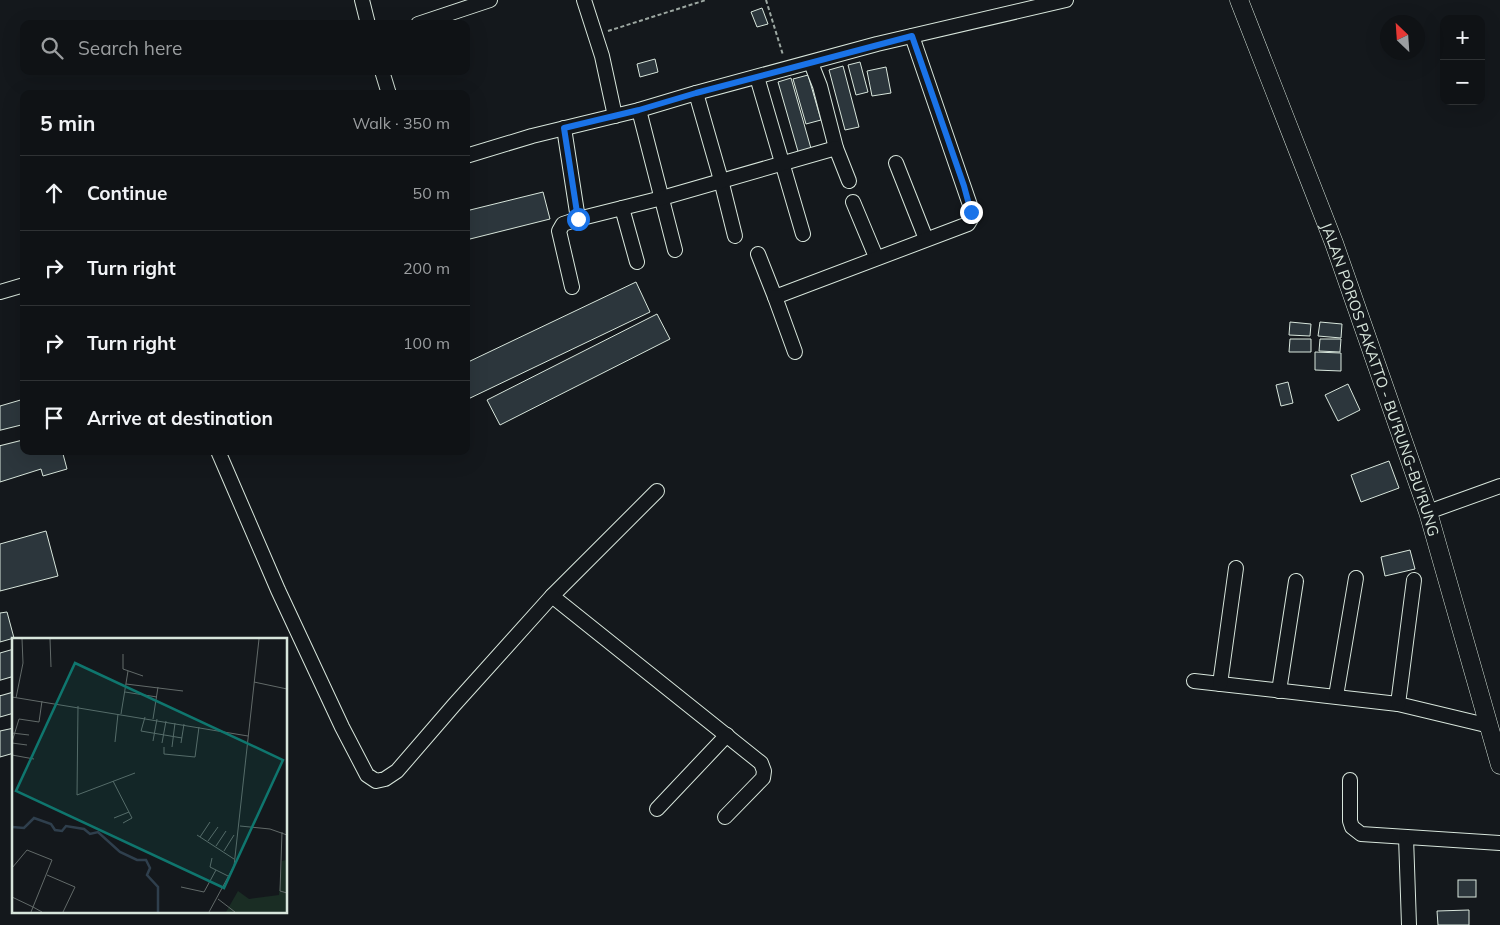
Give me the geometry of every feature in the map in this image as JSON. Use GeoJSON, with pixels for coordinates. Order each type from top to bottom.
{"type":"FeatureCollection","features":[{"type":"Feature","properties":{"kind":"main road","name":"JALAN POROS PAKATTO - BU'RUNG-BU'RUNG"},"geometry":{"type":"LineString","coordinates":[[1239,0],[1334,243],[1428,512],[1500,765]]}},
{"type":"Feature","properties":{"kind":"street"},"geometry":{"type":"LineString","coordinates":[[362,0],[367,20]]}},
{"type":"Feature","properties":{"kind":"street"},"geometry":{"type":"LineString","coordinates":[[430,20],[490,0]]}},
{"type":"Feature","properties":{"kind":"street"},"geometry":{"type":"LineString","coordinates":[[584,0],[596,34],[615,116]]}},
{"type":"Feature","properties":{"kind":"street"},"geometry":{"type":"LineString","coordinates":[[470,155],[532,136],[639,110],[811,62],[1066,0]]}},
{"type":"Feature","properties":{"kind":"street"},"geometry":{"type":"LineString","coordinates":[[775,297],[968,224],[971,219],[971,212],[961,177],[912,36]]}},
{"type":"Feature","properties":{"kind":"street"},"geometry":{"type":"LineString","coordinates":[[811,62],[820,86],[836,148],[849,181]]}},
{"type":"Feature","properties":{"kind":"street"},"geometry":{"type":"LineString","coordinates":[[383,75],[388,90]]}},
{"type":"Feature","properties":{"kind":"street"},"geometry":{"type":"LineString","coordinates":[[757,77],[803,234]]}},
{"type":"Feature","properties":{"kind":"street"},"geometry":{"type":"LineString","coordinates":[[696,93],[722,180],[735,236]]}},
{"type":"Feature","properties":{"kind":"street"},"geometry":{"type":"LineString","coordinates":[[639,110],[675,250]]}},
{"type":"Feature","properties":{"kind":"street"},"geometry":{"type":"LineString","coordinates":[[564,128],[578,219]]}},
{"type":"Feature","properties":{"kind":"street"},"geometry":{"type":"LineString","coordinates":[[572,287],[559,231],[563,224],[662,198],[836,148]]}},
{"type":"Feature","properties":{"kind":"street"},"geometry":{"type":"LineString","coordinates":[[896,163],[926,239]]}},
{"type":"Feature","properties":{"kind":"street"},"geometry":{"type":"LineString","coordinates":[[853,202],[876,258]]}},
{"type":"Feature","properties":{"kind":"street"},"geometry":{"type":"LineString","coordinates":[[622,208],[637,262]]}},
{"type":"Feature","properties":{"kind":"street"},"geometry":{"type":"LineString","coordinates":[[758,254],[796,352]]}},
{"type":"Feature","properties":{"kind":"street"},"geometry":{"type":"LineString","coordinates":[[0,292],[20,286]]}},
{"type":"Feature","properties":{"kind":"street"},"geometry":{"type":"LineString","coordinates":[[0,438],[20,433]]}},
{"type":"Feature","properties":{"kind":"street"},"geometry":{"type":"LineString","coordinates":[[220,455],[278,590],[342,727],[367,775],[374,780],[385,779],[397,771],[552,596],[657,492]]}},
{"type":"Feature","properties":{"kind":"street"},"geometry":{"type":"LineString","coordinates":[[1428,512],[1500,486]]}},
{"type":"Feature","properties":{"kind":"street"},"geometry":{"type":"LineString","coordinates":[[1220,684],[1236,568]]}},
{"type":"Feature","properties":{"kind":"street"},"geometry":{"type":"LineString","coordinates":[[1336,696],[1356,578]]}},
{"type":"Feature","properties":{"kind":"street"},"geometry":{"type":"LineString","coordinates":[[1398,704],[1414,580]]}},
{"type":"Feature","properties":{"kind":"street"},"geometry":{"type":"LineString","coordinates":[[1279,691],[1296,581]]}},
{"type":"Feature","properties":{"kind":"street"},"geometry":{"type":"LineString","coordinates":[[552,596],[727,735],[763,766],[764,774],[725,817]]}},
{"type":"Feature","properties":{"kind":"street"},"geometry":{"type":"LineString","coordinates":[[1194,681],[1398,704],[1490,726]]}},
{"type":"Feature","properties":{"kind":"street"},"geometry":{"type":"LineString","coordinates":[[657,809],[727,735]]}},
{"type":"Feature","properties":{"kind":"street"},"geometry":{"type":"LineString","coordinates":[[1350,780],[1349,815],[1352,827],[1361,834],[1500,843]]}},
{"type":"Feature","properties":{"kind":"street"},"geometry":{"type":"LineString","coordinates":[[1406,837],[1409,925]]}},
{"type":"Feature","properties":{"kind":"path"},"geometry":{"type":"LineString","coordinates":[[596,34],[706,0]]}},
{"type":"Feature","properties":{"kind":"path"},"geometry":{"type":"LineString","coordinates":[[766,0],[787,69]]}},
{"type":"Feature","properties":{"kind":"building"},"geometry":{"type":"Polygon","coordinates":[[[762,8],[768,24],[757,27],[751,12],[762,8]]]}},
{"type":"Feature","properties":{"kind":"building"},"geometry":{"type":"Polygon","coordinates":[[[655,59],[658,72],[640,77],[637,64],[655,59]]]}},
{"type":"Feature","properties":{"kind":"building"},"geometry":{"type":"Polygon","coordinates":[[[860,62],[868,92],[856,95],[848,65],[860,62]]]}},
{"type":"Feature","properties":{"kind":"building"},"geometry":{"type":"Polygon","coordinates":[[[843,66],[859,127],[845,130],[829,70],[843,66]]]}},
{"type":"Feature","properties":{"kind":"building"},"geometry":{"type":"Polygon","coordinates":[[[886,67],[891,93],[872,96],[867,71],[886,67]]]}},
{"type":"Feature","properties":{"kind":"building"},"geometry":{"type":"Polygon","coordinates":[[[808,75],[821,120],[806,124],[793,79],[808,75]]]}},
{"type":"Feature","properties":{"kind":"building"},"geometry":{"type":"Polygon","coordinates":[[[791,78],[812,152],[799,155],[778,82],[791,78]]]}},
{"type":"Feature","properties":{"kind":"building"},"geometry":{"type":"Polygon","coordinates":[[[543,192],[550,219],[470,239],[470,210],[543,192]]]}},
{"type":"Feature","properties":{"kind":"building"},"geometry":{"type":"Polygon","coordinates":[[[636,282],[650,312],[470,398],[470,361],[636,282]]]}},
{"type":"Feature","properties":{"kind":"building"},"geometry":{"type":"Polygon","coordinates":[[[657,314],[670,339],[500,425],[487,400],[657,314]]]}},
{"type":"Feature","properties":{"kind":"building"},"geometry":{"type":"Polygon","coordinates":[[[1290,322],[1311,324],[1310,336],[1289,335],[1290,322]]]}},
{"type":"Feature","properties":{"kind":"building"},"geometry":{"type":"Polygon","coordinates":[[[1320,322],[1342,324],[1341,338],[1318,336],[1320,322]]]}},
{"type":"Feature","properties":{"kind":"building"},"geometry":{"type":"Polygon","coordinates":[[[1290,339],[1311,339],[1311,352],[1289,352],[1290,339]]]}},
{"type":"Feature","properties":{"kind":"building"},"geometry":{"type":"Polygon","coordinates":[[[1320,339],[1341,339],[1340,352],[1319,351],[1320,339]]]}},
{"type":"Feature","properties":{"kind":"building"},"geometry":{"type":"Polygon","coordinates":[[[1315,352],[1341,353],[1341,371],[1315,370],[1315,352]]]}},
{"type":"Feature","properties":{"kind":"building"},"geometry":{"type":"Polygon","coordinates":[[[1288,382],[1293,403],[1281,406],[1276,385],[1288,382]]]}},
{"type":"Feature","properties":{"kind":"building"},"geometry":{"type":"Polygon","coordinates":[[[1348,384],[1360,410],[1338,421],[1325,395],[1348,384]]]}},
{"type":"Feature","properties":{"kind":"building"},"geometry":{"type":"Polygon","coordinates":[[[20,400],[20,427],[0,433],[0,406],[20,400]]]}},
{"type":"Feature","properties":{"kind":"building"},"geometry":{"type":"Polygon","coordinates":[[[20,437],[20,455],[63,455],[67,469],[43,476],[41,469],[0,482],[0,443],[20,437]]]}},
{"type":"Feature","properties":{"kind":"building"},"geometry":{"type":"Polygon","coordinates":[[[1389,461],[1399,488],[1361,502],[1351,475],[1389,461]]]}},
{"type":"Feature","properties":{"kind":"building"},"geometry":{"type":"Polygon","coordinates":[[[46,531],[58,576],[0,591],[0,544],[46,531]]]}},
{"type":"Feature","properties":{"kind":"building"},"geometry":{"type":"Polygon","coordinates":[[[1410,550],[1415,569],[1385,576],[1381,557],[1410,550]]]}},
{"type":"Feature","properties":{"kind":"building"},"geometry":{"type":"Polygon","coordinates":[[[7,612],[14,638],[0,642],[0,613],[7,612]]]}},
{"type":"Feature","properties":{"kind":"building"},"geometry":{"type":"Polygon","coordinates":[[[12,650],[12,679],[0,682],[0,653],[12,650]]]}},
{"type":"Feature","properties":{"kind":"building"},"geometry":{"type":"Polygon","coordinates":[[[12,688],[12,714],[0,717],[0,691],[12,688]]]}},
{"type":"Feature","properties":{"kind":"building"},"geometry":{"type":"Polygon","coordinates":[[[12,728],[12,754],[0,757],[0,731],[12,728]]]}},
{"type":"Feature","properties":{"kind":"building"},"geometry":{"type":"Polygon","coordinates":[[[1458,880],[1476,880],[1476,897],[1458,897],[1458,880]]]}},
{"type":"Feature","properties":{"kind":"building"},"geometry":{"type":"Polygon","coordinates":[[[1469,910],[1469,925],[1438,925],[1437,911],[1469,910]]]}},
{"type":"Feature","properties":{"kind":"route"},"geometry":{"type":"LineString","coordinates":[[578,219],[564,128],[639,110],[912,36],[964,186],[971,212]]}}]}
